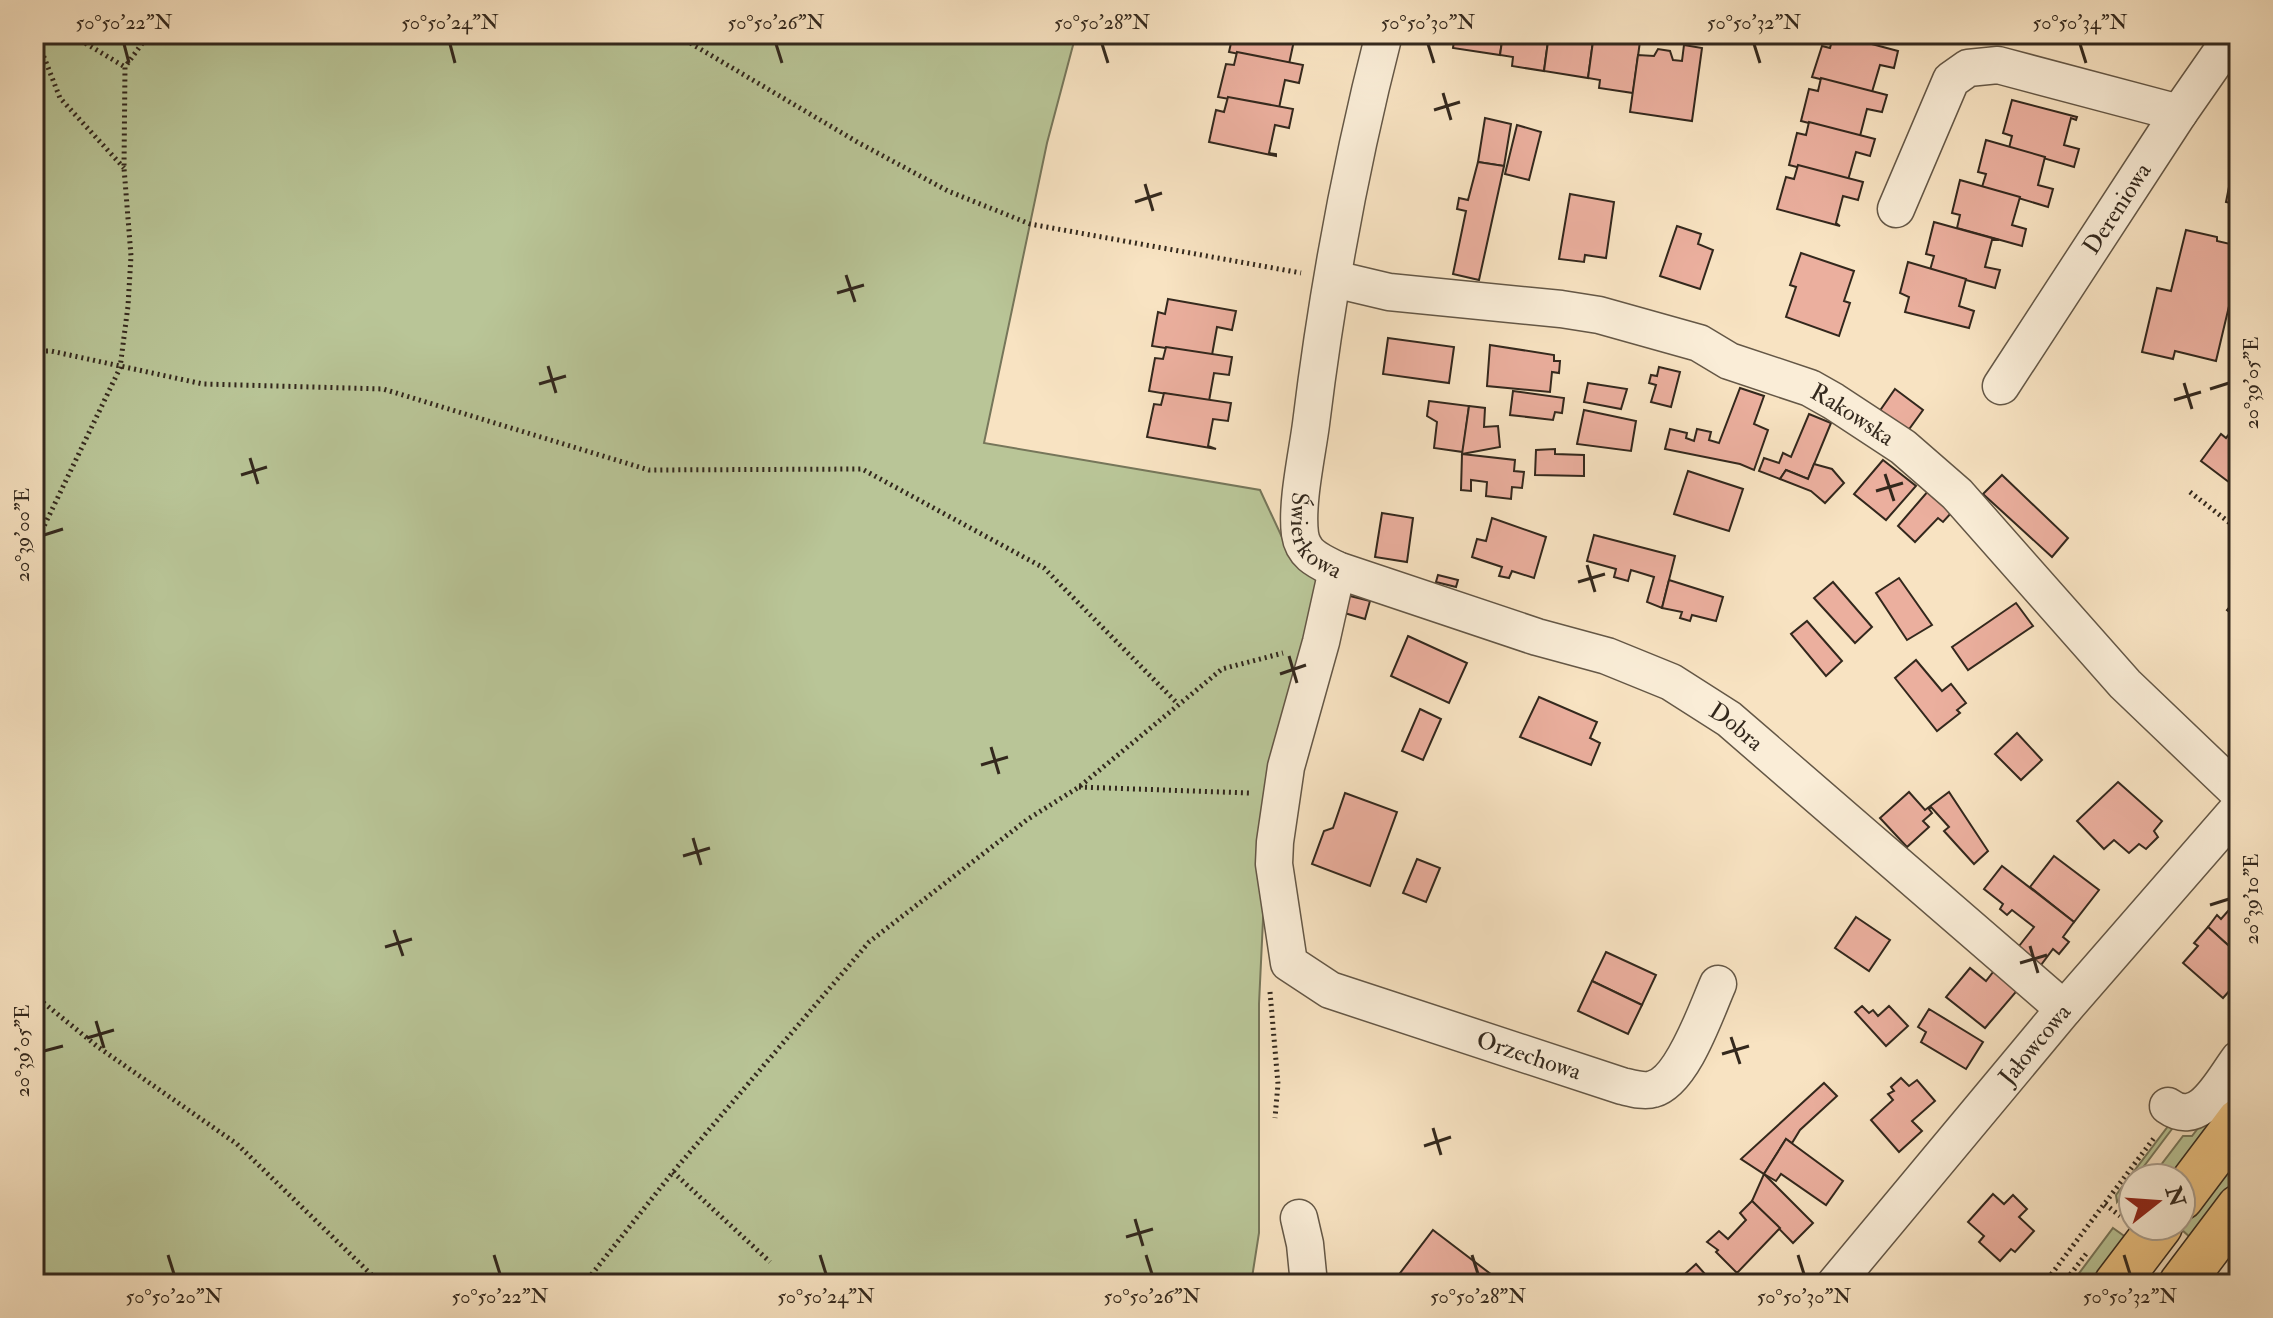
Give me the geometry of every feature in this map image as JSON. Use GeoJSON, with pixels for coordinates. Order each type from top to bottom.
{"type":"FeatureCollection","features":[{"type":"Feature","properties":{"kind":"main road"},"geometry":{"type":"LineString","coordinates":[[2197,1177],[2239,1121]]}},
{"type":"Feature","properties":{"kind":"main road"},"geometry":{"type":"LineString","coordinates":[[2181,1284],[2239,1207]]}},
{"type":"Feature","properties":{"kind":"main road"},"geometry":{"type":"LineString","coordinates":[[2116,1284],[2148,1242]]}},
{"type":"Feature","properties":{"kind":"street","name":"Świerkowa"},"geometry":{"type":"LineString","coordinates":[[1289,963],[1274,864],[1282,794],[1286,767],[1321,642],[1337,570],[1311,557],[1305,549],[1300,533],[1302,497],[1319,360],[1359,141],[1384,34]]}},
{"type":"Feature","properties":{"kind":"street","name":"Dereniowa"},"geometry":{"type":"LineString","coordinates":[[2001,386],[2234,34]]}},
{"type":"Feature","properties":{"kind":"street"},"geometry":{"type":"LineString","coordinates":[[1896,209],[1937,107],[1951,80],[1968,68],[1998,65],[2025,70],[2179,113]]}},
{"type":"Feature","properties":{"kind":"street","name":"Rakowska"},"geometry":{"type":"LineString","coordinates":[[1334,279],[1389,292],[1599,315],[1699,343],[1729,361],[1810,388],[1833,401],[1903,447],[1949,487],[2125,684],[2239,793]]}},
{"type":"Feature","properties":{"kind":"street","name":"Dobra"},"geometry":{"type":"LineString","coordinates":[[1337,570],[1537,637],[1607,656],[1671,682],[1729,719],[2064,1009]]}},
{"type":"Feature","properties":{"kind":"street","name":"Jałowcowa"},"geometry":{"type":"LineString","coordinates":[[1835,1284],[2064,1009],[2239,808]]}},
{"type":"Feature","properties":{"kind":"street","name":"Orzechowa"},"geometry":{"type":"LineString","coordinates":[[1289,963],[1330,990],[1622,1086],[1649,1091],[1663,1085],[1678,1070],[1718,984]]}},
{"type":"Feature","properties":{"kind":"street"},"geometry":{"type":"LineString","coordinates":[[2168,1106],[2183,1114],[2194,1113],[2239,1059]]}},
{"type":"Feature","properties":{"kind":"street"},"geometry":{"type":"LineString","coordinates":[[1299,1218],[1309,1284]]}},
{"type":"Feature","properties":{"kind":"path"},"geometry":{"type":"LineString","coordinates":[[35,34],[60,98],[124,168]]}},
{"type":"Feature","properties":{"kind":"path"},"geometry":{"type":"LineString","coordinates":[[70,34],[125,67]]}},
{"type":"Feature","properties":{"kind":"path"},"geometry":{"type":"LineString","coordinates":[[34,547],[120,368],[131,256],[124,168],[125,67],[149,34]]}},
{"type":"Feature","properties":{"kind":"path"},"geometry":{"type":"LineString","coordinates":[[675,34],[948,191],[1030,224],[1334,279]]}},
{"type":"Feature","properties":{"kind":"path"},"geometry":{"type":"LineString","coordinates":[[34,351],[51,351],[203,384],[383,389],[649,470],[862,469],[1044,568],[1177,703]]}},
{"type":"Feature","properties":{"kind":"path"},"geometry":{"type":"LineString","coordinates":[[2190,492],[2239,530]]}},
{"type":"Feature","properties":{"kind":"path"},"geometry":{"type":"LineString","coordinates":[[584,1284],[673,1172],[869,942],[1028,819],[1079,787],[1177,703],[1222,669],[1321,642]]}},
{"type":"Feature","properties":{"kind":"path"},"geometry":{"type":"LineString","coordinates":[[1079,787],[1282,794]]}},
{"type":"Feature","properties":{"kind":"path"},"geometry":{"type":"LineString","coordinates":[[1275,1118],[1278,1084],[1270,988],[1275,974],[1289,963]]}},
{"type":"Feature","properties":{"kind":"path"},"geometry":{"type":"LineString","coordinates":[[34,995],[98,1047],[237,1144],[381,1284]]}},
{"type":"Feature","properties":{"kind":"path"},"geometry":{"type":"LineString","coordinates":[[673,1172],[770,1262]]}},
{"type":"Feature","properties":{"kind":"path"},"geometry":{"type":"LineString","coordinates":[[2044,1284],[2105,1204]]}},
{"type":"Feature","properties":{"kind":"green space"},"geometry":{"type":"Polygon","coordinates":[[[34,34],[1076,34],[1047,143],[984,443],[1260,490],[1294,563],[1320,580],[1269,794],[1259,1004],[1259,1233],[1251,1284],[34,1284],[34,34]]]}},
{"type":"Feature","properties":{"kind":"green space"},"geometry":{"type":"Polygon","coordinates":[[[2239,1075],[2239,1090],[2184,1162],[2163,1162],[2183,1136],[2192,1136],[2239,1075]]]}},
{"type":"Feature","properties":{"kind":"green space"},"geometry":{"type":"Polygon","coordinates":[[[2172,1121],[2172,1129],[2147,1162],[2141,1162],[2172,1121]]]}},
{"type":"Feature","properties":{"kind":"green space"},"geometry":{"type":"Polygon","coordinates":[[[2239,1151],[2239,1178],[2197,1233],[2197,1207],[2239,1151]]]}},
{"type":"Feature","properties":{"kind":"green space"},"geometry":{"type":"Polygon","coordinates":[[[2113,1228],[2117,1231],[2117,1242],[2124,1242],[2092,1284],[2071,1284],[2113,1228]]]}},
{"type":"Feature","properties":{"kind":"building"},"geometry":{"type":"Polygon","coordinates":[[[1233,34],[1312,34],[1311,39],[1295,36],[1289,64],[1229,52],[1233,34]]]}},
{"type":"Feature","properties":{"kind":"building"},"geometry":{"type":"Polygon","coordinates":[[[1455,34],[1503,34],[1500,55],[1453,48],[1455,34]]]}},
{"type":"Feature","properties":{"kind":"building"},"geometry":{"type":"Polygon","coordinates":[[[1503,34],[1549,34],[1544,71],[1512,66],[1513,57],[1500,55],[1503,34]]]}},
{"type":"Feature","properties":{"kind":"building"},"geometry":{"type":"Polygon","coordinates":[[[1549,34],[1594,34],[1588,78],[1544,71],[1549,34]]]}},
{"type":"Feature","properties":{"kind":"building"},"geometry":{"type":"Polygon","coordinates":[[[1594,34],[1641,34],[1633,93],[1599,88],[1600,80],[1588,78],[1594,34]]]}},
{"type":"Feature","properties":{"kind":"building"},"geometry":{"type":"Polygon","coordinates":[[[1834,34],[1898,51],[1894,68],[1880,65],[1872,92],[1812,77],[1822,46],[1830,48],[1834,34]]]}},
{"type":"Feature","properties":{"kind":"building"},"geometry":{"type":"Polygon","coordinates":[[[1684,45],[1702,48],[1692,121],[1630,112],[1638,55],[1654,56],[1658,49],[1670,51],[1673,60],[1682,61],[1684,45]]]}},
{"type":"Feature","properties":{"kind":"building"},"geometry":{"type":"Polygon","coordinates":[[[1237,52],[1303,65],[1299,83],[1285,80],[1279,108],[1218,97],[1226,64],[1234,65],[1237,52]]]}},
{"type":"Feature","properties":{"kind":"building"},"geometry":{"type":"Polygon","coordinates":[[[1821,78],[1887,95],[1882,112],[1867,109],[1860,136],[1801,121],[1809,89],[1818,91],[1821,78]]]}},
{"type":"Feature","properties":{"kind":"building"},"geometry":{"type":"Polygon","coordinates":[[[1228,97],[1293,109],[1289,128],[1275,125],[1269,153],[1276,156],[1209,142],[1216,110],[1224,112],[1228,97]]]}},
{"type":"Feature","properties":{"kind":"building"},"geometry":{"type":"Polygon","coordinates":[[[2012,100],[2077,117],[2076,120],[2071,118],[2064,145],[2079,149],[2074,167],[2009,148],[2012,136],[2003,133],[2012,100]]]}},
{"type":"Feature","properties":{"kind":"building"},"geometry":{"type":"Polygon","coordinates":[[[1485,118],[1511,124],[1504,166],[1478,162],[1485,118]]]}},
{"type":"Feature","properties":{"kind":"building"},"geometry":{"type":"Polygon","coordinates":[[[1809,122],[1875,139],[1870,156],[1856,152],[1848,180],[1789,165],[1797,133],[1806,135],[1809,122]]]}},
{"type":"Feature","properties":{"kind":"building"},"geometry":{"type":"Polygon","coordinates":[[[1517,125],[1541,132],[1529,180],[1505,174],[1517,125]]]}},
{"type":"Feature","properties":{"kind":"building"},"geometry":{"type":"Polygon","coordinates":[[[1986,140],[2045,157],[2038,185],[2053,189],[2048,207],[1982,187],[1986,174],[1978,172],[1986,140]]]}},
{"type":"Feature","properties":{"kind":"building"},"geometry":{"type":"Polygon","coordinates":[[[1478,162],[1504,166],[1479,280],[1453,274],[1466,211],[1457,209],[1459,198],[1468,200],[1478,162]]]}},
{"type":"Feature","properties":{"kind":"building"},"geometry":{"type":"Polygon","coordinates":[[[1798,165],[1863,182],[1858,200],[1843,196],[1836,223],[1840,226],[1777,209],[1786,177],[1794,179],[1798,165]]]}},
{"type":"Feature","properties":{"kind":"building"},"geometry":{"type":"Polygon","coordinates":[[[2233,167],[2239,168],[2239,205],[2226,202],[2233,167]]]}},
{"type":"Feature","properties":{"kind":"building"},"geometry":{"type":"Polygon","coordinates":[[[1960,180],[2020,197],[2012,225],[2026,229],[2022,246],[1957,228],[1960,215],[1952,213],[1960,180]]]}},
{"type":"Feature","properties":{"kind":"building"},"geometry":{"type":"Polygon","coordinates":[[[1570,194],[1614,202],[1606,258],[1585,255],[1584,262],[1559,259],[1570,194]]]}},
{"type":"Feature","properties":{"kind":"building"},"geometry":{"type":"Polygon","coordinates":[[[1934,222],[1999,240],[1992,240],[1985,267],[2000,270],[1995,288],[1930,270],[1934,256],[1926,254],[1934,222]]]}},
{"type":"Feature","properties":{"kind":"building"},"geometry":{"type":"Polygon","coordinates":[[[1677,226],[1701,234],[1698,244],[1713,250],[1700,289],[1660,276],[1677,226]]]}},
{"type":"Feature","properties":{"kind":"building"},"geometry":{"type":"Polygon","coordinates":[[[2186,230],[2239,246],[2239,287],[2234,285],[2216,361],[2175,351],[2173,359],[2142,352],[2157,288],[2171,291],[2186,230]]]}},
{"type":"Feature","properties":{"kind":"building"},"geometry":{"type":"Polygon","coordinates":[[[1801,253],[1854,271],[1844,301],[1850,303],[1839,336],[1786,317],[1796,287],[1790,285],[1801,253]]]}},
{"type":"Feature","properties":{"kind":"building"},"geometry":{"type":"Polygon","coordinates":[[[1908,262],[1966,279],[1959,306],[1974,311],[1969,328],[1905,312],[1909,297],[1900,293],[1908,262]]]}},
{"type":"Feature","properties":{"kind":"building"},"geometry":{"type":"Polygon","coordinates":[[[1168,299],[1236,311],[1232,330],[1217,327],[1212,355],[1152,346],[1158,312],[1165,314],[1168,299]]]}},
{"type":"Feature","properties":{"kind":"building"},"geometry":{"type":"Polygon","coordinates":[[[1388,338],[1454,347],[1449,383],[1383,374],[1388,338]]]}},
{"type":"Feature","properties":{"kind":"building"},"geometry":{"type":"Polygon","coordinates":[[[1490,345],[1554,355],[1554,361],[1560,361],[1559,373],[1552,372],[1550,392],[1487,386],[1490,345]]]}},
{"type":"Feature","properties":{"kind":"building"},"geometry":{"type":"Polygon","coordinates":[[[1166,347],[1232,357],[1229,375],[1214,373],[1209,401],[1149,391],[1155,358],[1163,359],[1166,347]]]}},
{"type":"Feature","properties":{"kind":"building"},"geometry":{"type":"Polygon","coordinates":[[[1659,367],[1680,372],[1671,407],[1651,402],[1656,385],[1649,383],[1651,375],[1657,376],[1659,367]]]}},
{"type":"Feature","properties":{"kind":"building"},"geometry":{"type":"Polygon","coordinates":[[[1588,383],[1627,389],[1621,409],[1584,402],[1588,383]]]}},
{"type":"Feature","properties":{"kind":"building"},"geometry":{"type":"Polygon","coordinates":[[[1740,388],[1764,396],[1754,424],[1768,430],[1754,470],[1740,464],[1665,449],[1670,429],[1687,433],[1686,438],[1694,441],[1697,429],[1711,432],[1709,440],[1719,443],[1740,388]]]}},
{"type":"Feature","properties":{"kind":"building"},"geometry":{"type":"Polygon","coordinates":[[[1895,389],[1923,410],[1907,432],[1879,412],[1895,389]]]}},
{"type":"Feature","properties":{"kind":"building"},"geometry":{"type":"Polygon","coordinates":[[[1513,391],[1564,398],[1562,413],[1555,412],[1553,420],[1510,415],[1513,391]]]}},
{"type":"Feature","properties":{"kind":"building"},"geometry":{"type":"Polygon","coordinates":[[[1164,393],[1231,403],[1228,421],[1213,419],[1208,446],[1216,449],[1147,437],[1154,404],[1161,405],[1164,393]]]}},
{"type":"Feature","properties":{"kind":"building"},"geometry":{"type":"Polygon","coordinates":[[[1429,401],[1469,406],[1463,452],[1434,448],[1437,422],[1427,416],[1429,401]]]}},
{"type":"Feature","properties":{"kind":"building"},"geometry":{"type":"Polygon","coordinates":[[[1469,406],[1485,408],[1484,427],[1498,426],[1500,447],[1462,454],[1469,406]]]}},
{"type":"Feature","properties":{"kind":"building"},"geometry":{"type":"Polygon","coordinates":[[[1584,410],[1636,421],[1631,451],[1577,444],[1584,410]]]}},
{"type":"Feature","properties":{"kind":"building"},"geometry":{"type":"Polygon","coordinates":[[[1809,414],[1831,423],[1808,479],[1786,470],[1780,479],[1759,471],[1764,458],[1779,463],[1783,453],[1791,457],[1809,414]]]}},
{"type":"Feature","properties":{"kind":"building"},"geometry":{"type":"Polygon","coordinates":[[[2239,422],[2238,489],[2201,461],[2221,434],[2226,438],[2239,422]]]}},
{"type":"Feature","properties":{"kind":"building"},"geometry":{"type":"Polygon","coordinates":[[[1555,449],[1555,454],[1584,455],[1584,476],[1535,475],[1536,450],[1555,449]]]}},
{"type":"Feature","properties":{"kind":"building"},"geometry":{"type":"Polygon","coordinates":[[[1462,454],[1515,460],[1514,471],[1524,472],[1522,488],[1512,487],[1511,499],[1486,496],[1487,482],[1471,480],[1471,491],[1461,490],[1462,454]]]}},
{"type":"Feature","properties":{"kind":"building"},"geometry":{"type":"Polygon","coordinates":[[[1883,460],[1916,486],[1886,520],[1854,494],[1883,460]]]}},
{"type":"Feature","properties":{"kind":"building"},"geometry":{"type":"Polygon","coordinates":[[[1814,464],[1832,469],[1844,483],[1825,503],[1811,491],[1780,479],[1786,470],[1808,479],[1814,464]]]}},
{"type":"Feature","properties":{"kind":"building"},"geometry":{"type":"Polygon","coordinates":[[[1688,471],[1743,489],[1729,531],[1674,514],[1688,471]]]}},
{"type":"Feature","properties":{"kind":"building"},"geometry":{"type":"Polygon","coordinates":[[[2002,475],[2068,538],[2052,557],[1983,494],[2002,475]]]}},
{"type":"Feature","properties":{"kind":"building"},"geometry":{"type":"Polygon","coordinates":[[[1929,490],[1952,512],[1943,522],[1938,518],[1915,542],[1898,526],[1929,490]]]}},
{"type":"Feature","properties":{"kind":"building"},"geometry":{"type":"Polygon","coordinates":[[[1382,513],[1413,518],[1407,562],[1375,557],[1382,513]]]}},
{"type":"Feature","properties":{"kind":"building"},"geometry":{"type":"Polygon","coordinates":[[[1492,518],[1546,537],[1534,578],[1512,571],[1509,578],[1499,576],[1502,567],[1472,557],[1477,539],[1486,541],[1492,518]]]}},
{"type":"Feature","properties":{"kind":"building"},"geometry":{"type":"Polygon","coordinates":[[[1594,535],[1675,556],[1662,608],[1647,602],[1654,577],[1631,570],[1628,581],[1614,577],[1616,569],[1587,561],[1594,535]]]}},
{"type":"Feature","properties":{"kind":"building"},"geometry":{"type":"Polygon","coordinates":[[[1438,575],[1458,580],[1456,587],[1436,582],[1438,575]]]}},
{"type":"Feature","properties":{"kind":"building"},"geometry":{"type":"Polygon","coordinates":[[[1899,578],[1932,625],[1907,640],[1876,593],[1899,578]]]}},
{"type":"Feature","properties":{"kind":"building"},"geometry":{"type":"Polygon","coordinates":[[[1669,580],[1723,597],[1716,621],[1692,615],[1690,621],[1680,618],[1682,612],[1662,608],[1669,580]]]}},
{"type":"Feature","properties":{"kind":"building"},"geometry":{"type":"Polygon","coordinates":[[[1833,582],[1872,627],[1855,643],[1814,598],[1833,582]]]}},
{"type":"Feature","properties":{"kind":"building"},"geometry":{"type":"Polygon","coordinates":[[[1346,595],[1370,601],[1365,619],[1341,612],[1346,595]]]}},
{"type":"Feature","properties":{"kind":"building"},"geometry":{"type":"Polygon","coordinates":[[[2239,595],[2239,620],[2227,610],[2239,595]]]}},
{"type":"Feature","properties":{"kind":"building"},"geometry":{"type":"Polygon","coordinates":[[[2016,603],[2033,626],[1968,670],[1952,647],[2016,603]]]}},
{"type":"Feature","properties":{"kind":"building"},"geometry":{"type":"Polygon","coordinates":[[[1807,621],[1842,661],[1826,676],[1791,634],[1807,621]]]}},
{"type":"Feature","properties":{"kind":"building"},"geometry":{"type":"Polygon","coordinates":[[[1408,636],[1467,663],[1449,703],[1391,676],[1408,636]]]}},
{"type":"Feature","properties":{"kind":"building"},"geometry":{"type":"Polygon","coordinates":[[[1916,660],[1942,691],[1951,684],[1966,703],[1957,710],[1960,713],[1937,731],[1895,678],[1916,660]]]}},
{"type":"Feature","properties":{"kind":"building"},"geometry":{"type":"Polygon","coordinates":[[[1539,697],[1597,722],[1590,738],[1600,743],[1591,765],[1520,737],[1539,697]]]}},
{"type":"Feature","properties":{"kind":"building"},"geometry":{"type":"Polygon","coordinates":[[[1420,709],[1441,719],[1423,760],[1402,751],[1420,709]]]}},
{"type":"Feature","properties":{"kind":"building"},"geometry":{"type":"Polygon","coordinates":[[[2017,733],[2042,760],[2021,780],[1995,754],[2017,733]]]}},
{"type":"Feature","properties":{"kind":"building"},"geometry":{"type":"Polygon","coordinates":[[[2118,782],[2162,821],[2154,831],[2158,837],[2146,849],[2139,844],[2129,853],[2114,840],[2104,849],[2077,821],[2118,782]]]}},
{"type":"Feature","properties":{"kind":"building"},"geometry":{"type":"Polygon","coordinates":[[[1909,792],[1925,810],[1949,792],[1988,851],[1974,864],[1944,831],[1949,827],[1931,807],[1932,813],[1923,821],[1929,827],[1907,847],[1880,818],[1909,792]]]}},
{"type":"Feature","properties":{"kind":"building"},"geometry":{"type":"Polygon","coordinates":[[[1345,793],[1397,812],[1370,886],[1312,864],[1324,831],[1333,828],[1345,793]]]}},
{"type":"Feature","properties":{"kind":"building"},"geometry":{"type":"Polygon","coordinates":[[[2054,856],[2099,890],[2074,922],[2030,887],[2054,856]]]}},
{"type":"Feature","properties":{"kind":"building"},"geometry":{"type":"Polygon","coordinates":[[[1417,859],[1440,868],[1426,902],[1403,893],[1417,859]]]}},
{"type":"Feature","properties":{"kind":"building"},"geometry":{"type":"Polygon","coordinates":[[[2002,866],[2074,922],[2063,937],[2069,942],[2059,954],[2053,949],[2035,973],[2012,955],[2034,927],[2012,910],[2007,915],[2000,909],[2003,904],[1984,889],[2002,866]]]}},
{"type":"Feature","properties":{"kind":"building"},"geometry":{"type":"Polygon","coordinates":[[[2236,902],[2239,905],[2239,955],[2208,927],[2217,915],[2221,919],[2236,902]]]}},
{"type":"Feature","properties":{"kind":"building"},"geometry":{"type":"Polygon","coordinates":[[[1856,917],[1890,940],[1869,971],[1835,948],[1856,917]]]}},
{"type":"Feature","properties":{"kind":"building"},"geometry":{"type":"Polygon","coordinates":[[[2208,927],[2239,955],[2239,980],[2223,998],[2183,963],[2198,946],[2194,943],[2208,927]]]}},
{"type":"Feature","properties":{"kind":"building"},"geometry":{"type":"Polygon","coordinates":[[[1606,952],[1656,975],[1642,1005],[1592,981],[1606,952]]]}},
{"type":"Feature","properties":{"kind":"building"},"geometry":{"type":"Polygon","coordinates":[[[1997,967],[2021,986],[1985,1028],[1946,997],[1970,968],[1986,981],[1997,967]]]}},
{"type":"Feature","properties":{"kind":"building"},"geometry":{"type":"Polygon","coordinates":[[[1592,981],[1642,1005],[1628,1034],[1578,1011],[1592,981]]]}},
{"type":"Feature","properties":{"kind":"building"},"geometry":{"type":"Polygon","coordinates":[[[1862,1006],[1869,1013],[1873,1010],[1878,1016],[1889,1006],[1908,1026],[1886,1046],[1855,1012],[1862,1006]]]}},
{"type":"Feature","properties":{"kind":"building"},"geometry":{"type":"Polygon","coordinates":[[[1929,1009],[1983,1042],[1966,1069],[1921,1042],[1926,1032],[1918,1027],[1929,1009]]]}},
{"type":"Feature","properties":{"kind":"building"},"geometry":{"type":"Polygon","coordinates":[[[1901,1078],[1909,1086],[1917,1080],[1935,1101],[1912,1121],[1922,1131],[1899,1152],[1871,1120],[1893,1100],[1888,1094],[1894,1091],[1891,1087],[1901,1078]]]}},
{"type":"Feature","properties":{"kind":"building"},"geometry":{"type":"Polygon","coordinates":[[[1824,1083],[1837,1096],[1800,1130],[1792,1143],[1786,1139],[1764,1174],[1741,1159],[1824,1083]]]}},
{"type":"Feature","properties":{"kind":"building"},"geometry":{"type":"Polygon","coordinates":[[[1786,1139],[1843,1181],[1826,1205],[1781,1174],[1776,1181],[1764,1174],[1786,1139]]]}},
{"type":"Feature","properties":{"kind":"building"},"geometry":{"type":"Polygon","coordinates":[[[1764,1174],[1813,1223],[1793,1243],[1752,1201],[1764,1174]]]}},
{"type":"Feature","properties":{"kind":"building"},"geometry":{"type":"Polygon","coordinates":[[[1993,1194],[2004,1204],[2013,1195],[2027,1209],[2019,1217],[2034,1231],[2015,1252],[2011,1249],[2000,1261],[1979,1242],[1984,1236],[1968,1222],[1993,1194]]]}},
{"type":"Feature","properties":{"kind":"building"},"geometry":{"type":"Polygon","coordinates":[[[1752,1201],[1780,1228],[1737,1273],[1707,1242],[1719,1231],[1728,1239],[1746,1220],[1740,1213],[1752,1201]]]}},
{"type":"Feature","properties":{"kind":"building"},"geometry":{"type":"Polygon","coordinates":[[[1433,1230],[1492,1275],[1485,1284],[1398,1284],[1394,1281],[1433,1230]]]}},
{"type":"Feature","properties":{"kind":"building"},"geometry":{"type":"Polygon","coordinates":[[[1696,1264],[1714,1284],[1674,1284],[1696,1264]]]}}]}
